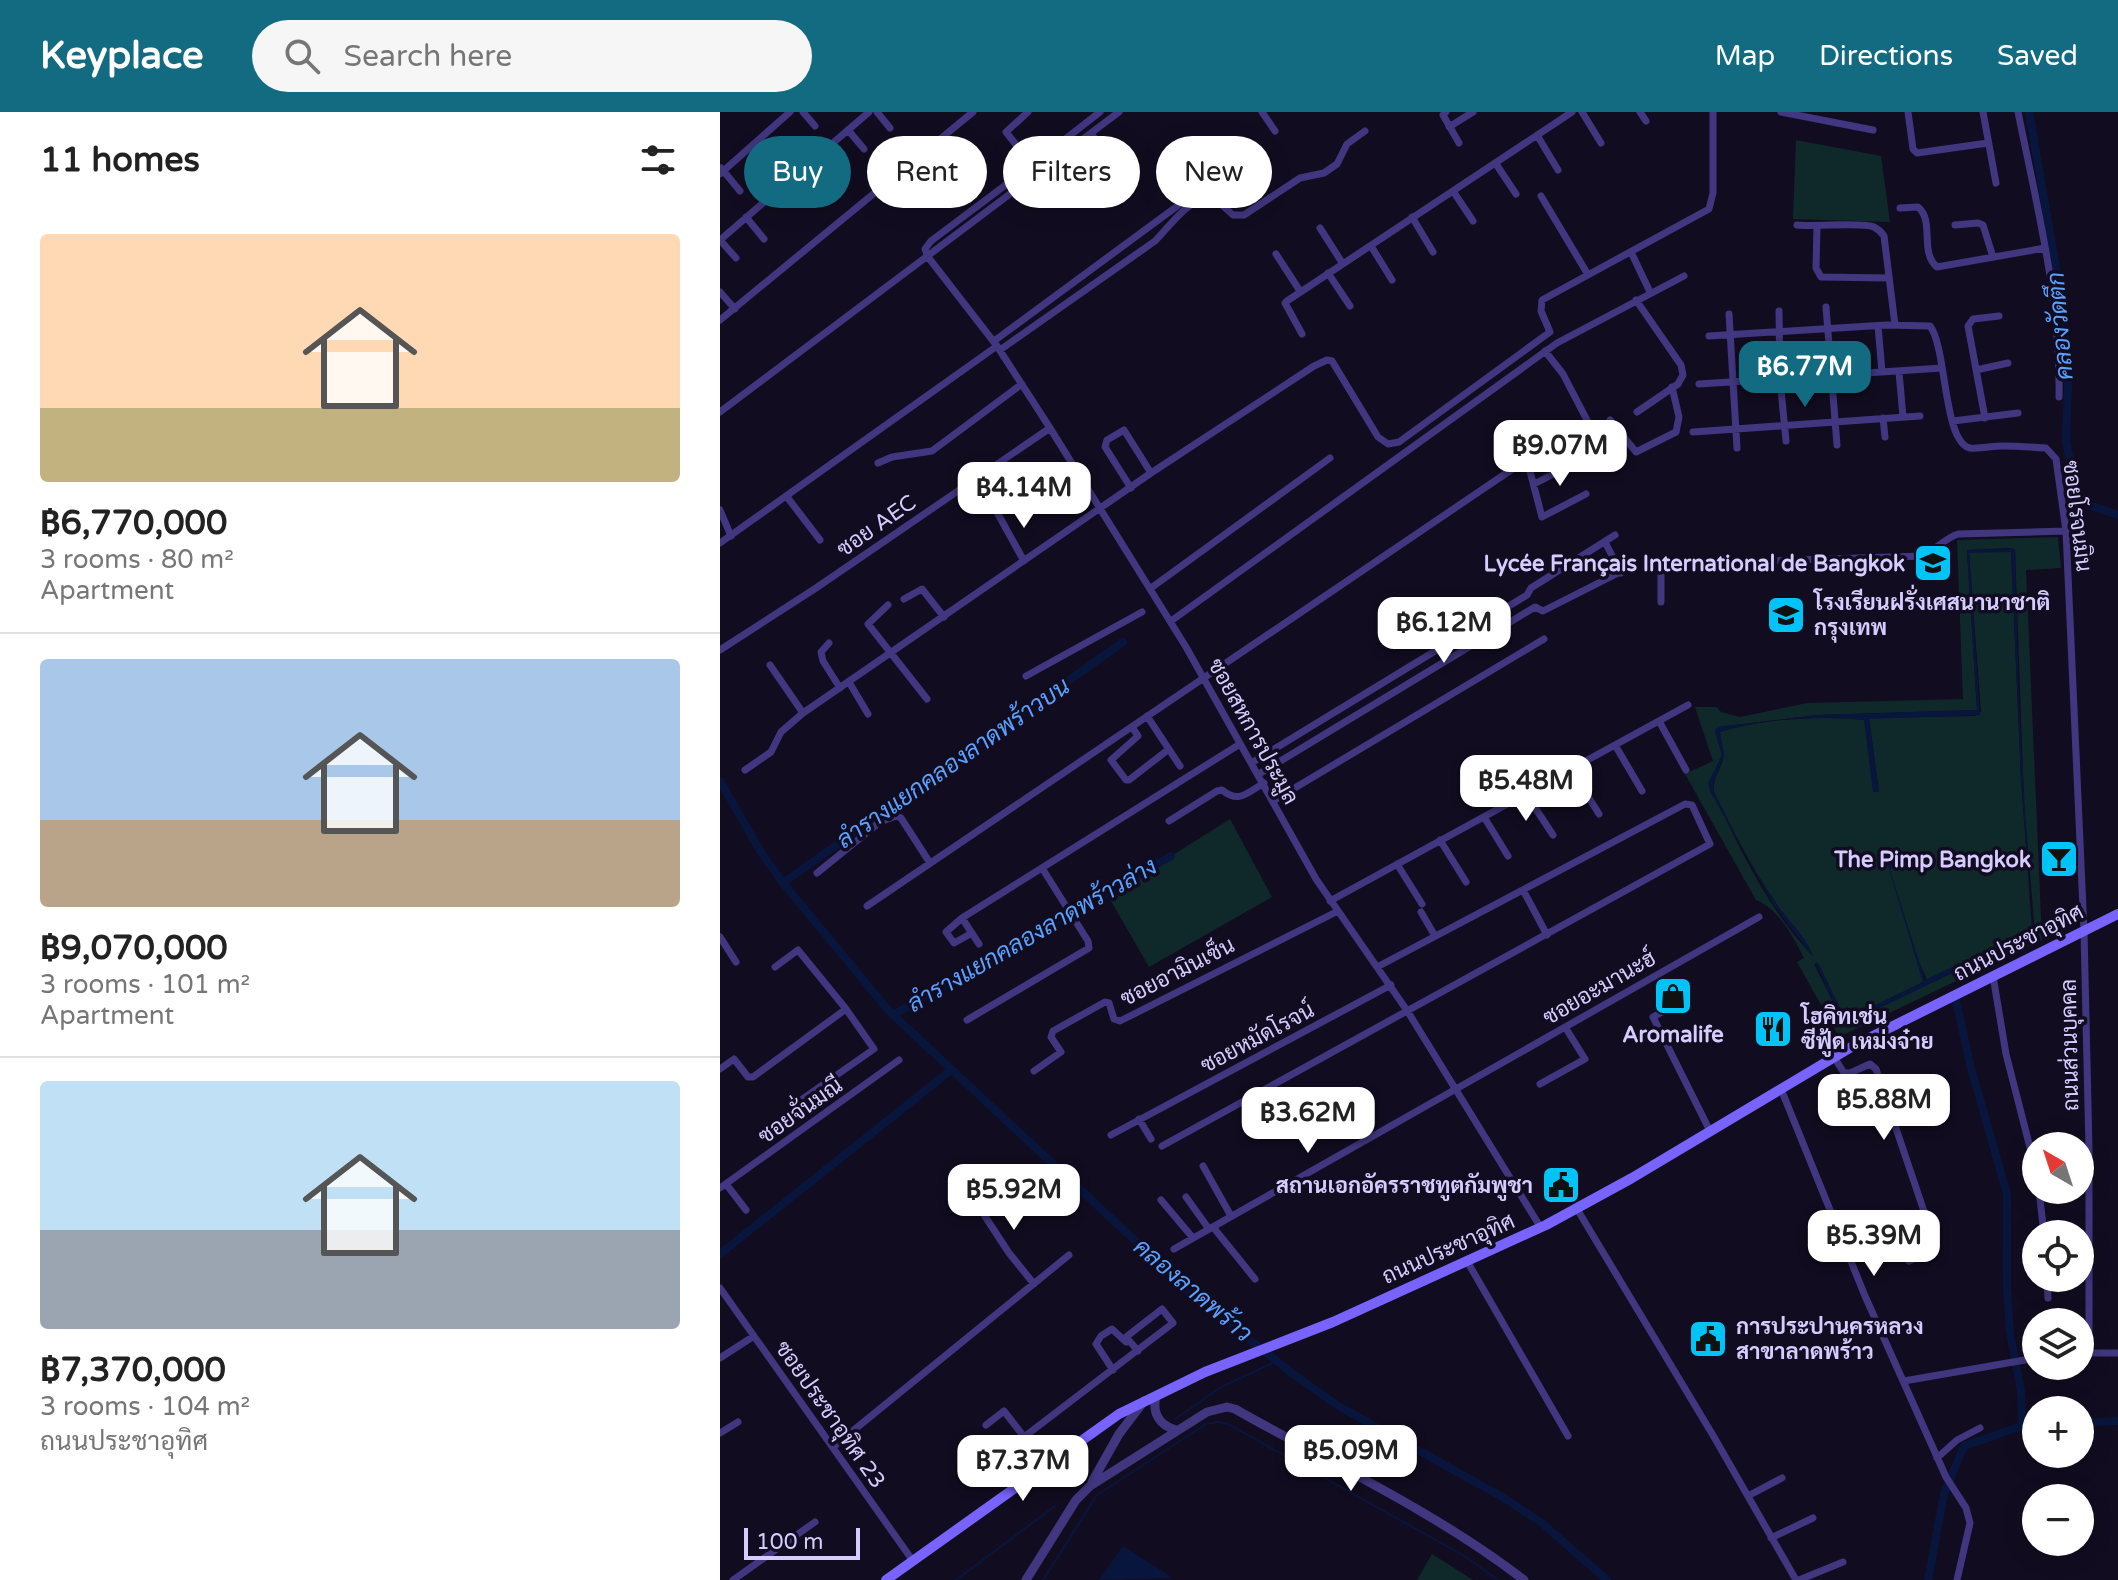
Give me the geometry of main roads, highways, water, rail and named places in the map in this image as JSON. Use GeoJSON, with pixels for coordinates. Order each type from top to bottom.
{"type":"FeatureCollection","features":[{"type":"Feature","properties":{"kind":"main road","name":"ถนนประชาอุทิศ"},"geometry":{"type":"LineString","coordinates":[[886,1580],[1119,1414],[1205,1372],[1320,1327],[1541,1228],[1834,1057],[2118,914]]}},
{"type":"Feature","properties":{"kind":"water"},"geometry":{"type":"Polygon","coordinates":[[[2015,549],[2019,705],[2031,913],[2021,778],[2011,552],[1969,553],[1980,715],[1869,719],[1879,792],[1873,792],[1864,720],[1792,719],[1720,732],[1724,755],[1713,784],[1714,792],[1760,879],[1813,957],[1773,904],[1710,791],[1708,783],[1722,755],[1715,731],[1718,727],[1817,715],[1977,710],[1967,550],[2015,549]]]}},
{"type":"Feature","properties":{"kind":"water"},"geometry":{"type":"Polygon","coordinates":[[[1889,861],[1893,863],[1890,870],[1925,980],[2032,929],[2031,916],[2035,933],[1850,1022],[1840,1016],[1815,962],[1847,1019],[1923,982],[1887,863],[1889,861]]]}},
{"type":"Feature","properties":{"kind":"water"},"geometry":{"type":"Polygon","coordinates":[[[1123,1546],[1170,1576],[1170,1578],[1099,1580],[1123,1546]]]}},
{"type":"Feature","properties":{"kind":"waterway","name":"คลองวัดตึก"},"geometry":{"type":"LineString","coordinates":[[2029,112],[2064,313],[2068,385],[2066,442],[2076,487],[2083,503],[2118,515]]}},
{"type":"Feature","properties":{"kind":"waterway","name":"ลำรางแยกคลองลาดพร้าวบน"},"geometry":{"type":"LineString","coordinates":[[783,883],[1123,642]]}},
{"type":"Feature","properties":{"kind":"waterway","name":"คลองลาดพร้าว"},"geometry":{"type":"LineString","coordinates":[[720,781],[761,852],[783,883],[889,1011],[1190,1292],[1293,1374],[1340,1407],[1504,1498],[1542,1523],[1607,1580]]}},
{"type":"Feature","properties":{"kind":"waterway","name":"ลำรางแยกคลองลาดพร้าวล่าง"},"geometry":{"type":"LineString","coordinates":[[893,1015],[1171,856]]}},
{"type":"Feature","properties":{"kind":"waterway"},"geometry":{"type":"LineString","coordinates":[[1956,1001],[1970,1064],[2007,1194],[2007,1289],[2010,1333],[2021,1391],[2022,1426]]}},
{"type":"Feature","properties":{"kind":"waterway"},"geometry":{"type":"LineString","coordinates":[[720,1254],[951,1070]]}},
{"type":"Feature","properties":{"kind":"waterway"},"geometry":{"type":"LineString","coordinates":[[1175,1419],[1221,1387],[1277,1361]]}},
{"type":"Feature","properties":{"kind":"waterway"},"geometry":{"type":"LineString","coordinates":[[2094,1422],[2118,1421]]}},
{"type":"Feature","properties":{"kind":"waterway"},"geometry":{"type":"LineString","coordinates":[[1043,1580],[1097,1495],[1206,1424],[1219,1422],[1230,1425],[1466,1557],[1498,1580]]}},
{"type":"Feature","properties":{"kind":"waterway"},"geometry":{"type":"LineString","coordinates":[[1928,1580],[1944,1494],[1964,1446],[2022,1426]]}},
{"type":"Feature","properties":{"kind":"waterway"},"geometry":{"type":"LineString","coordinates":[[956,1580],[1055,1506]]}},
{"type":"Feature","properties":{"kind":"place","name":"Lycée Français International de Bangkok"},"geometry":{"type":"Point","coordinates":[1933,563]}},
{"type":"Feature","properties":{"kind":"place","name":"โรงเรียนฝรั่งเศสนานาชาติ กรุงเทพ"},"geometry":{"type":"Point","coordinates":[1786,615]}},
{"type":"Feature","properties":{"kind":"place","name":"The Pimp Bangkok"},"geometry":{"type":"Point","coordinates":[2059,859]}},
{"type":"Feature","properties":{"kind":"place","name":"Aromalife"},"geometry":{"type":"Point","coordinates":[1673,996]}},
{"type":"Feature","properties":{"kind":"place","name":"โฮคิทเช่น ซีฟู้ด เหม่งจ๋าย"},"geometry":{"type":"Point","coordinates":[1773,1029]}},
{"type":"Feature","properties":{"kind":"place","name":"สถานเอกอัครราชทูตกัมพูชา"},"geometry":{"type":"Point","coordinates":[1561,1185]}},
{"type":"Feature","properties":{"kind":"place","name":"การประปานครหลวง สาขาลาดพร้าว"},"geometry":{"type":"Point","coordinates":[1708,1339]}}]}
